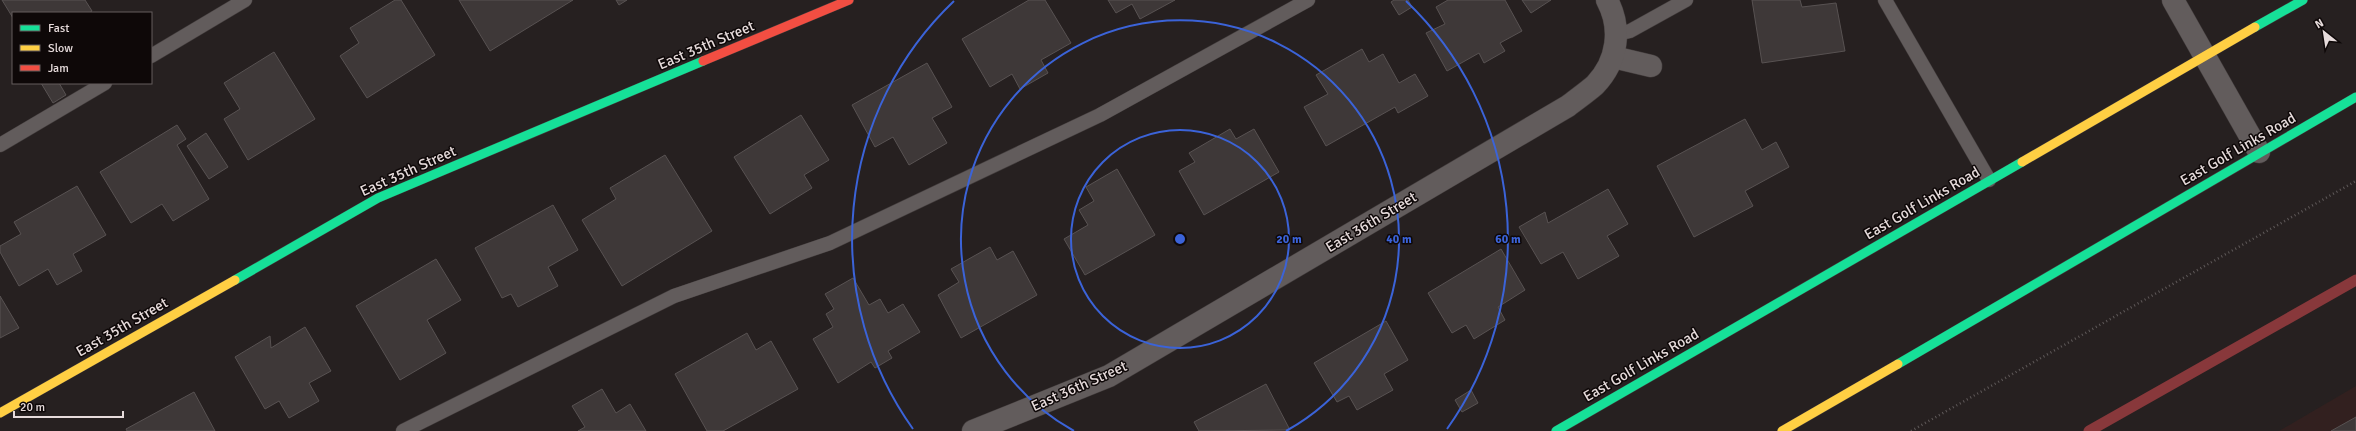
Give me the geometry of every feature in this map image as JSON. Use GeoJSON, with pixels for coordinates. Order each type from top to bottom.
{"type":"FeatureCollection","features":[{"type":"Feature","properties":{"kind":"main road","name":"East 35th Street"},"geometry":{"type":"LineString","coordinates":[[0,413],[378,198],[849,0]]}},
{"type":"Feature","properties":{"kind":"main road","name":"East Golf Links Road"},"geometry":{"type":"LineString","coordinates":[[1556,431],[2303,0]]}},
{"type":"Feature","properties":{"kind":"main road","name":"East Golf Links Road"},"geometry":{"type":"LineString","coordinates":[[1782,431],[2259,152],[2356,97]]}},
{"type":"Feature","properties":{"kind":"street","name":"East 36th Street"},"geometry":{"type":"LineString","coordinates":[[972,431],[1110,376],[1568,106],[1596,84],[1613,56],[1618,34],[1614,14],[1607,0]]}},
{"type":"Feature","properties":{"kind":"street"},"geometry":{"type":"LineString","coordinates":[[2173,0],[2259,152]]}},
{"type":"Feature","properties":{"kind":"street"},"geometry":{"type":"LineString","coordinates":[[1613,56],[1651,66]]}},
{"type":"Feature","properties":{"kind":"lane"},"geometry":{"type":"LineString","coordinates":[[152,55],[246,0]]}},
{"type":"Feature","properties":{"kind":"lane"},"geometry":{"type":"LineString","coordinates":[[403,431],[674,296],[830,243],[1100,115],[1308,0]]}},
{"type":"Feature","properties":{"kind":"lane"},"geometry":{"type":"LineString","coordinates":[[1618,34],[1630,30],[1686,0]]}},
{"type":"Feature","properties":{"kind":"lane"},"geometry":{"type":"LineString","coordinates":[[1886,0],[1989,180]]}},
{"type":"Feature","properties":{"kind":"lane"},"geometry":{"type":"LineString","coordinates":[[0,145],[103,84]]}},
{"type":"Feature","properties":{"kind":"path"},"geometry":{"type":"LineString","coordinates":[[1911,431],[2356,181]]}},
{"type":"Feature","properties":{"kind":"shaded area"},"geometry":{"type":"Polygon","coordinates":[[[2356,386],[2356,431],[2279,431],[2356,386]]]}},
{"type":"Feature","properties":{"kind":"building"},"geometry":{"type":"Polygon","coordinates":[[[2,0],[85,0],[92,11],[12,12],[12,16],[2,0]]]}},
{"type":"Feature","properties":{"kind":"building"},"geometry":{"type":"Polygon","coordinates":[[[395,0],[401,0],[435,55],[367,98],[340,56],[359,43],[350,28],[395,0]]]}},
{"type":"Feature","properties":{"kind":"building"},"geometry":{"type":"Polygon","coordinates":[[[459,0],[573,0],[490,51],[459,0]]]}},
{"type":"Feature","properties":{"kind":"building"},"geometry":{"type":"Polygon","coordinates":[[[616,0],[627,0],[619,5],[616,0]]]}},
{"type":"Feature","properties":{"kind":"building"},"geometry":{"type":"Polygon","coordinates":[[[1029,0],[1045,0],[1071,43],[1041,60],[1048,73],[1020,89],[1012,74],[990,87],[962,39],[1029,0]]]}},
{"type":"Feature","properties":{"kind":"building"},"geometry":{"type":"Polygon","coordinates":[[[1108,0],[1175,0],[1140,19],[1132,4],[1116,13],[1108,0]]]}},
{"type":"Feature","properties":{"kind":"building"},"geometry":{"type":"Polygon","coordinates":[[[1394,0],[1408,0],[1412,7],[1399,15],[1391,2],[1394,0]]]}},
{"type":"Feature","properties":{"kind":"building"},"geometry":{"type":"Polygon","coordinates":[[[1448,0],[1505,0],[1522,31],[1500,43],[1505,51],[1484,63],[1479,53],[1447,71],[1426,33],[1445,24],[1436,7],[1448,0]]]}},
{"type":"Feature","properties":{"kind":"building"},"geometry":{"type":"Polygon","coordinates":[[[1522,0],[1551,0],[1531,13],[1522,0]]]}},
{"type":"Feature","properties":{"kind":"building"},"geometry":{"type":"Polygon","coordinates":[[[1752,0],[1800,0],[1802,7],[1836,3],[1845,51],[1762,63],[1752,0]]]}},
{"type":"Feature","properties":{"kind":"building"},"geometry":{"type":"Polygon","coordinates":[[[1362,49],[1369,62],[1383,54],[1399,83],[1415,74],[1428,96],[1398,113],[1395,107],[1326,146],[1304,107],[1328,94],[1316,75],[1362,49]]]}},
{"type":"Feature","properties":{"kind":"building"},"geometry":{"type":"Polygon","coordinates":[[[274,52],[315,119],[248,160],[224,119],[240,109],[224,83],[274,52]]]}},
{"type":"Feature","properties":{"kind":"building"},"geometry":{"type":"Polygon","coordinates":[[[927,63],[952,107],[932,118],[947,143],[909,165],[893,137],[875,147],[852,105],[927,63]]]}},
{"type":"Feature","properties":{"kind":"building"},"geometry":{"type":"Polygon","coordinates":[[[42,84],[60,84],[66,95],[53,103],[42,84]]]}},
{"type":"Feature","properties":{"kind":"building"},"geometry":{"type":"Polygon","coordinates":[[[801,115],[829,160],[804,175],[812,188],[770,214],[734,157],[801,115]]]}},
{"type":"Feature","properties":{"kind":"building"},"geometry":{"type":"Polygon","coordinates":[[[1745,119],[1762,150],[1776,142],[1789,167],[1745,191],[1753,206],[1694,237],[1657,166],[1745,119]]]}},
{"type":"Feature","properties":{"kind":"building"},"geometry":{"type":"Polygon","coordinates":[[[177,125],[186,139],[177,145],[209,199],[173,221],[162,204],[131,223],[100,172],[177,125]]]}},
{"type":"Feature","properties":{"kind":"building"},"geometry":{"type":"Polygon","coordinates":[[[1230,129],[1236,139],[1254,129],[1279,172],[1204,215],[1179,171],[1195,162],[1189,153],[1230,129]]]}},
{"type":"Feature","properties":{"kind":"building"},"geometry":{"type":"Polygon","coordinates":[[[206,133],[228,167],[209,179],[187,146],[206,133]]]}},
{"type":"Feature","properties":{"kind":"building"},"geometry":{"type":"Polygon","coordinates":[[[665,155],[712,231],[622,286],[582,220],[616,199],[610,188],[665,155]]]}},
{"type":"Feature","properties":{"kind":"building"},"geometry":{"type":"Polygon","coordinates":[[[1117,169],[1155,235],[1085,275],[1064,239],[1088,225],[1079,210],[1094,201],[1086,187],[1117,169]]]}},
{"type":"Feature","properties":{"kind":"building"},"geometry":{"type":"Polygon","coordinates":[[[77,186],[106,235],[73,254],[82,271],[57,285],[48,269],[19,286],[0,252],[0,246],[21,234],[14,222],[77,186]]]}},
{"type":"Feature","properties":{"kind":"building"},"geometry":{"type":"Polygon","coordinates":[[[1608,189],[1628,224],[1607,236],[1619,256],[1578,279],[1563,252],[1541,264],[1519,227],[1545,212],[1548,223],[1608,189]]]}},
{"type":"Feature","properties":{"kind":"building"},"geometry":{"type":"Polygon","coordinates":[[[553,205],[578,250],[548,267],[558,286],[518,307],[511,294],[502,298],[475,248],[553,205]]]}},
{"type":"Feature","properties":{"kind":"building"},"geometry":{"type":"Polygon","coordinates":[[[990,247],[997,260],[1013,251],[1037,295],[961,338],[938,295],[959,282],[951,269],[990,247]]]}},
{"type":"Feature","properties":{"kind":"building"},"geometry":{"type":"Polygon","coordinates":[[[1501,249],[1525,290],[1498,307],[1505,320],[1474,339],[1466,325],[1452,333],[1428,293],[1501,249]]]}},
{"type":"Feature","properties":{"kind":"building"},"geometry":{"type":"Polygon","coordinates":[[[436,259],[461,300],[427,320],[446,353],[400,380],[356,306],[436,259]]]}},
{"type":"Feature","properties":{"kind":"building"},"geometry":{"type":"Polygon","coordinates":[[[853,278],[869,305],[880,299],[888,313],[903,304],[920,332],[888,351],[892,358],[875,368],[871,362],[838,383],[813,339],[833,327],[826,314],[834,309],[825,294],[853,278]]]}},
{"type":"Feature","properties":{"kind":"building"},"geometry":{"type":"Polygon","coordinates":[[[0,296],[19,328],[0,338],[0,296]]]}},
{"type":"Feature","properties":{"kind":"building"},"geometry":{"type":"Polygon","coordinates":[[[1386,321],[1408,360],[1384,374],[1393,390],[1357,410],[1349,396],[1337,402],[1314,363],[1386,321]]]}},
{"type":"Feature","properties":{"kind":"building"},"geometry":{"type":"Polygon","coordinates":[[[305,327],[331,371],[309,383],[319,401],[289,418],[279,401],[265,409],[235,357],[270,336],[271,348],[305,327]]]}},
{"type":"Feature","properties":{"kind":"building"},"geometry":{"type":"Polygon","coordinates":[[[747,333],[756,350],[771,341],[798,389],[723,431],[707,431],[675,374],[747,333]]]}},
{"type":"Feature","properties":{"kind":"building"},"geometry":{"type":"Polygon","coordinates":[[[1266,384],[1290,430],[1199,431],[1194,422],[1266,384]]]}},
{"type":"Feature","properties":{"kind":"building"},"geometry":{"type":"Polygon","coordinates":[[[602,389],[616,413],[630,404],[646,431],[578,431],[585,427],[572,406],[602,389]]]}},
{"type":"Feature","properties":{"kind":"building"},"geometry":{"type":"Polygon","coordinates":[[[1471,390],[1478,403],[1462,412],[1455,400],[1471,390]]]}},
{"type":"Feature","properties":{"kind":"building"},"geometry":{"type":"Polygon","coordinates":[[[194,392],[215,431],[127,431],[126,429],[194,392]]]}},
{"type":"Feature","properties":{"kind":"building"},"geometry":{"type":"Polygon","coordinates":[[[2356,417],[2356,431],[2331,431],[2356,417]]]}},
{"type":"Feature","properties":{"kind":"waterway"},"geometry":{"type":"LineString","coordinates":[[2089,431],[2356,280]]}},
{"type":"Feature","properties":{"kind":"traffic: fast"},"geometry":{"type":"LineString","coordinates":[[2255,27],[2303,0]]}},
{"type":"Feature","properties":{"kind":"traffic: fast"},"geometry":{"type":"LineString","coordinates":[[235,280],[378,198],[703,61]]}},
{"type":"Feature","properties":{"kind":"traffic: fast"},"geometry":{"type":"LineString","coordinates":[[1898,364],[2356,97]]}},
{"type":"Feature","properties":{"kind":"traffic: fast"},"geometry":{"type":"LineString","coordinates":[[1556,431],[2022,162]]}},
{"type":"Feature","properties":{"kind":"traffic: slow"},"geometry":{"type":"LineString","coordinates":[[2022,162],[2255,27]]}},
{"type":"Feature","properties":{"kind":"traffic: slow"},"geometry":{"type":"LineString","coordinates":[[0,413],[235,280]]}},
{"type":"Feature","properties":{"kind":"traffic: slow"},"geometry":{"type":"LineString","coordinates":[[1782,431],[1898,364]]}},
{"type":"Feature","properties":{"kind":"traffic: jam"},"geometry":{"type":"LineString","coordinates":[[703,61],[849,0]]}}]}
